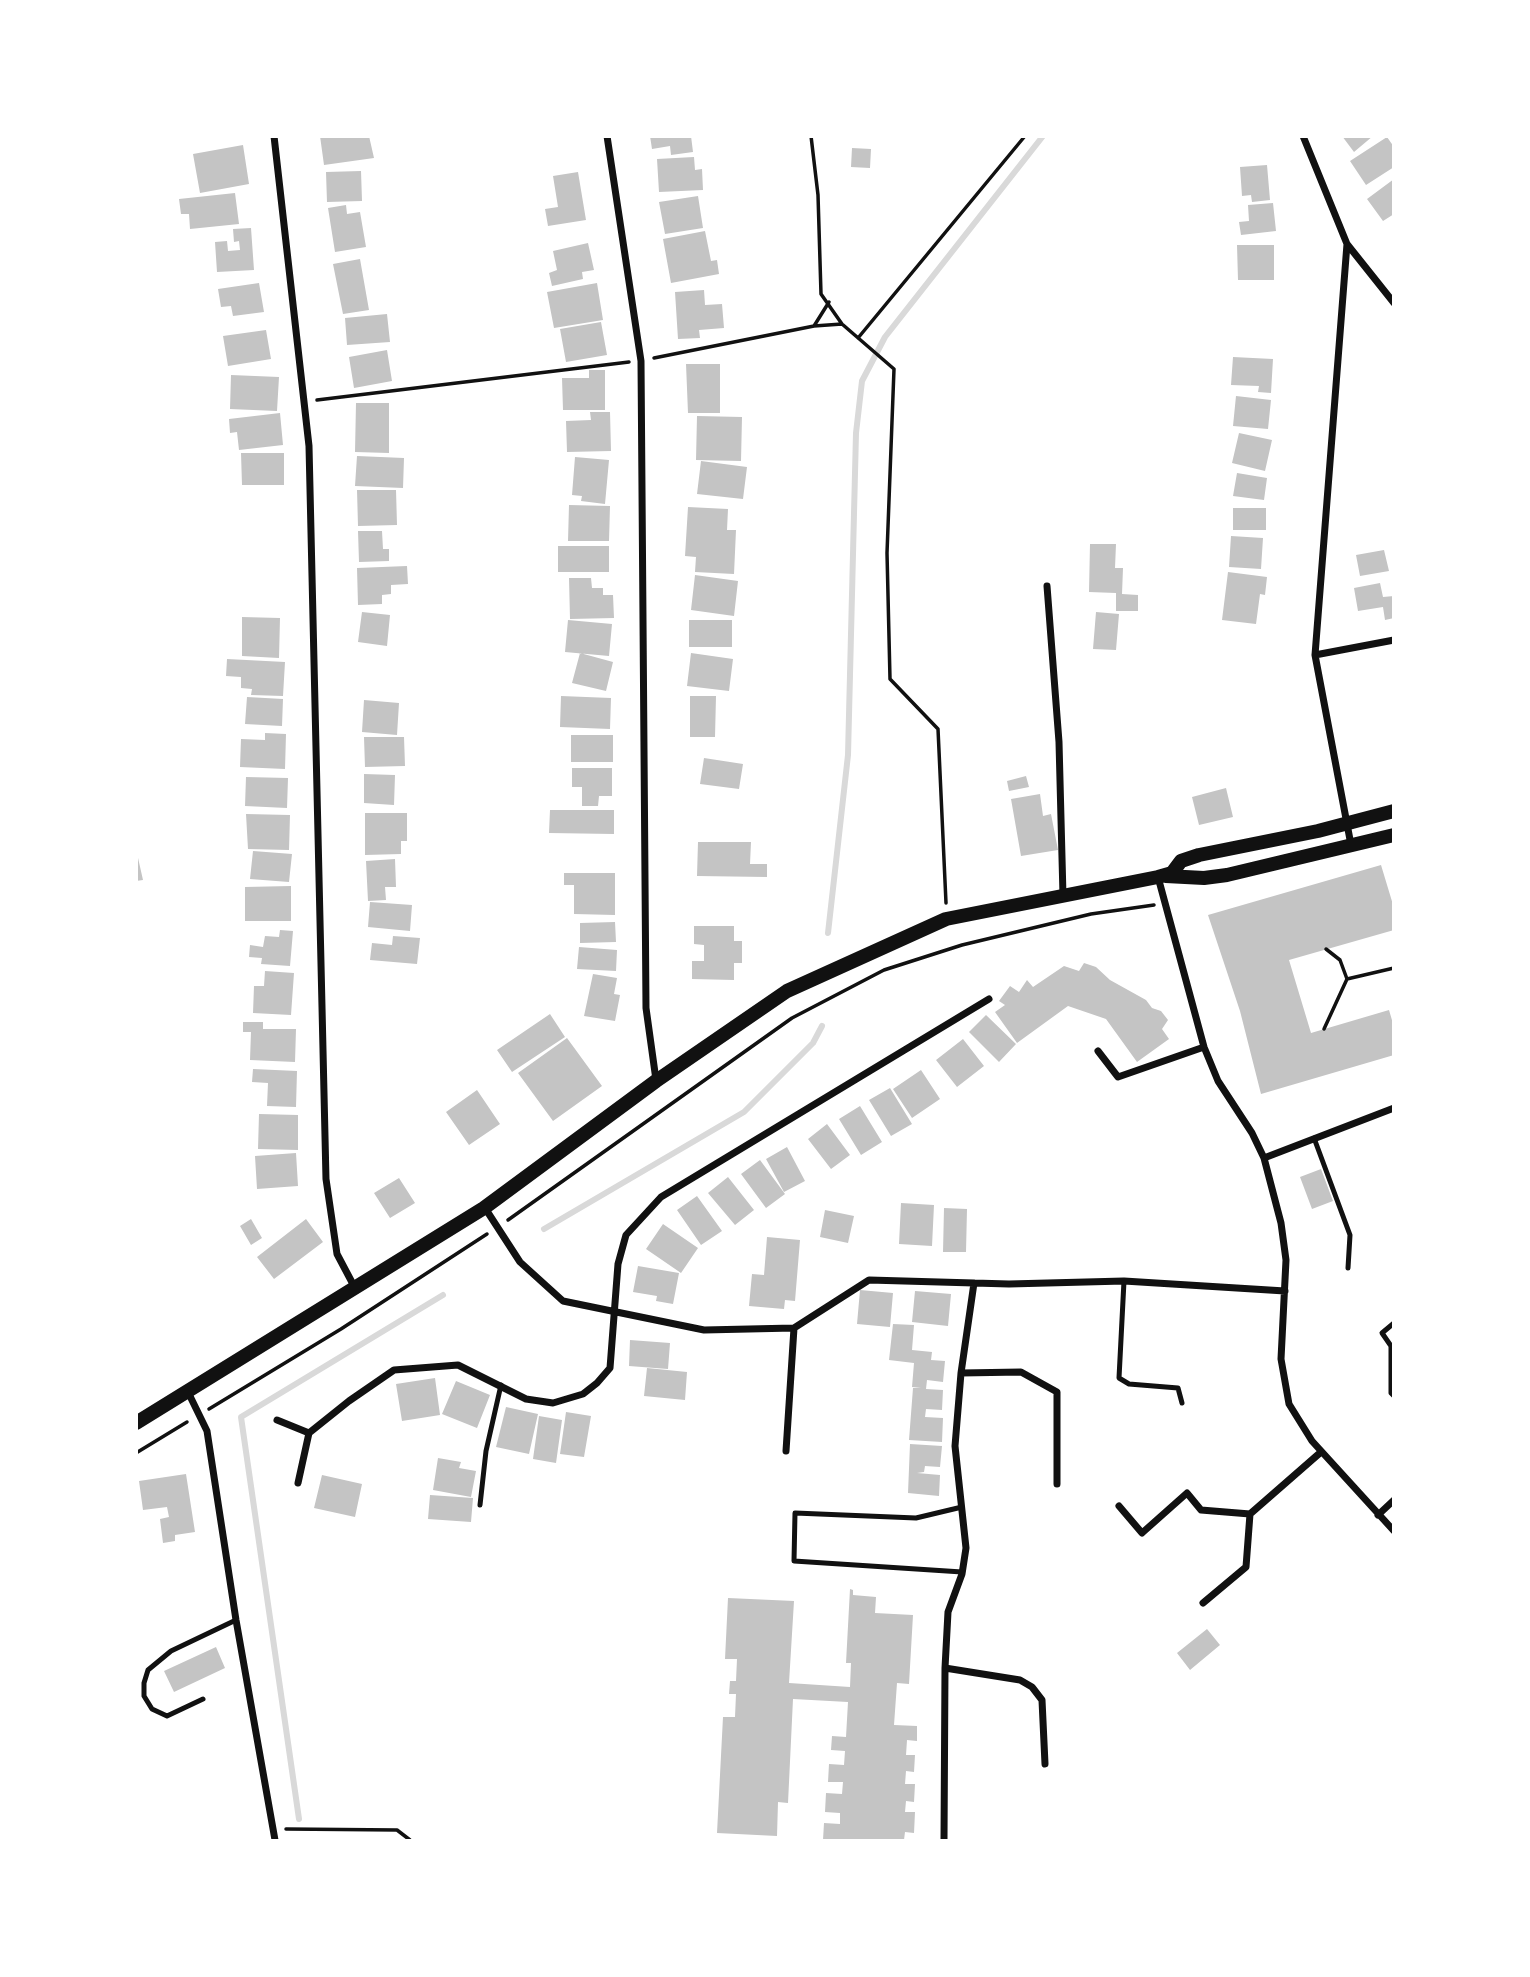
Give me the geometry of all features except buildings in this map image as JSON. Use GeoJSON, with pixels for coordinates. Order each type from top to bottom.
{"type":"FeatureCollection","features":[{"type":"Feature","properties":{"kind":"main road"},"geometry":{"type":"LineString","coordinates":[[136,1423],[484,1208],[656,1081],[787,991],[947,919],[1158,877],[1172,873],[1181,861],[1199,855],[1346,824],[1394,811]]}},
{"type":"Feature","properties":{"kind":"main road"},"geometry":{"type":"LineString","coordinates":[[1158,877],[1183,874],[1205,878],[1394,835]]}},
{"type":"Feature","properties":{"kind":"street"},"geometry":{"type":"LineString","coordinates":[[274,136],[309,446],[326,1179],[337,1254],[355,1289]]}},
{"type":"Feature","properties":{"kind":"street"},"geometry":{"type":"LineString","coordinates":[[607,136],[640,361],[646,1008],[656,1081]]}},
{"type":"Feature","properties":{"kind":"street"},"geometry":{"type":"LineString","coordinates":[[1304,136],[1347,244],[1394,303]]}},
{"type":"Feature","properties":{"kind":"street"},"geometry":{"type":"LineString","coordinates":[[1347,244],[1315,655],[1351,845]]}},
{"type":"Feature","properties":{"kind":"street"},"geometry":{"type":"LineString","coordinates":[[1047,586],[1059,742],[1063,898]]}},
{"type":"Feature","properties":{"kind":"street"},"geometry":{"type":"LineString","coordinates":[[1315,655],[1394,639]]}},
{"type":"Feature","properties":{"kind":"street"},"geometry":{"type":"LineString","coordinates":[[1158,877],[1204,1048],[1218,1081],[1252,1132],[1264,1158],[1284,1241],[1285,1292],[1281,1359],[1284,1389],[1295,1416],[1321,1452],[1394,1531]]}},
{"type":"Feature","properties":{"kind":"street"},"geometry":{"type":"LineString","coordinates":[[298,1483],[309,1433],[394,1370],[458,1365],[526,1399],[553,1403],[583,1394],[610,1368],[618,1264],[625,1235],[662,1196],[989,999]]}},
{"type":"Feature","properties":{"kind":"street"},"geometry":{"type":"LineString","coordinates":[[1098,1051],[1118,1077],[1204,1048]]}},
{"type":"Feature","properties":{"kind":"street"},"geometry":{"type":"LineString","coordinates":[[1264,1158],[1394,1108]]}},
{"type":"Feature","properties":{"kind":"street"},"geometry":{"type":"LineString","coordinates":[[484,1208],[520,1262],[563,1301],[704,1330],[794,1328],[869,1280],[974,1283],[1124,1281],[1285,1292]]}},
{"type":"Feature","properties":{"kind":"street"},"geometry":{"type":"LineString","coordinates":[[944,1840],[948,1612],[962,1572],[966,1539],[955,1446],[961,1373],[974,1283]]}},
{"type":"Feature","properties":{"kind":"street"},"geometry":{"type":"LineString","coordinates":[[786,1451],[794,1328]]}},
{"type":"Feature","properties":{"kind":"street"},"geometry":{"type":"LineString","coordinates":[[961,1373],[1021,1372],[1057,1392],[1057,1484]]}},
{"type":"Feature","properties":{"kind":"street"},"geometry":{"type":"LineString","coordinates":[[188,1392],[207,1431],[236,1620],[275,1840]]}},
{"type":"Feature","properties":{"kind":"street"},"geometry":{"type":"LineString","coordinates":[[277,1420],[309,1433]]}},
{"type":"Feature","properties":{"kind":"street"},"geometry":{"type":"LineString","coordinates":[[1203,1604],[1246,1567],[1251,1514],[1321,1452]]}},
{"type":"Feature","properties":{"kind":"street"},"geometry":{"type":"LineString","coordinates":[[1119,1506],[1142,1533],[1187,1493],[1201,1510],[1251,1514]]}},
{"type":"Feature","properties":{"kind":"street"},"geometry":{"type":"LineString","coordinates":[[1378,1515],[1394,1500]]}},
{"type":"Feature","properties":{"kind":"street"},"geometry":{"type":"LineString","coordinates":[[945,1668],[1020,1680],[1032,1687],[1042,1700],[1045,1764]]}},
{"type":"Feature","properties":{"kind":"lane"},"geometry":{"type":"LineString","coordinates":[[1314,1138],[1350,1235],[1348,1268]]}},
{"type":"Feature","properties":{"kind":"lane"},"geometry":{"type":"LineString","coordinates":[[1124,1281],[1119,1378],[1129,1384],[1178,1388],[1182,1404]]}},
{"type":"Feature","properties":{"kind":"lane"},"geometry":{"type":"LineString","coordinates":[[1394,1323],[1382,1333],[1392,1350],[1391,1392],[1394,1396]]}},
{"type":"Feature","properties":{"kind":"lane"},"geometry":{"type":"LineString","coordinates":[[480,1505],[486,1451],[501,1385]]}},
{"type":"Feature","properties":{"kind":"lane"},"geometry":{"type":"LineString","coordinates":[[962,1507],[916,1518],[795,1513],[794,1561],[962,1572]]}},
{"type":"Feature","properties":{"kind":"lane"},"geometry":{"type":"LineString","coordinates":[[204,1699],[167,1716],[152,1709],[144,1696],[148,1670],[171,1651],[236,1620]]}},
{"type":"Feature","properties":{"kind":"path"},"geometry":{"type":"LineString","coordinates":[[811,136],[818,195],[821,294],[842,324],[894,369],[887,566],[890,679],[938,729],[947,919]]}},
{"type":"Feature","properties":{"kind":"path"},"geometry":{"type":"LineString","coordinates":[[858,338],[1025,136]]}},
{"type":"Feature","properties":{"kind":"path"},"geometry":{"type":"LineString","coordinates":[[814,326],[829,302]]}},
{"type":"Feature","properties":{"kind":"path"},"geometry":{"type":"LineString","coordinates":[[304,401],[640,361],[814,326],[842,324]]}},
{"type":"Feature","properties":{"kind":"path"},"geometry":{"type":"LineString","coordinates":[[514,1216],[792,1018],[884,970],[962,945],[1091,914],[1144,906]]}},
{"type":"Feature","properties":{"kind":"path"},"geometry":{"type":"LineString","coordinates":[[1324,1029],[1347,979],[1340,960],[1326,949]]}},
{"type":"Feature","properties":{"kind":"path"},"geometry":{"type":"LineString","coordinates":[[1347,979],[1394,968]]}},
{"type":"Feature","properties":{"kind":"path"},"geometry":{"type":"LineString","coordinates":[[221,1402],[341,1329],[484,1236]]}},
{"type":"Feature","properties":{"kind":"path"},"geometry":{"type":"LineString","coordinates":[[136,1453],[180,1426]]}},
{"type":"Feature","properties":{"kind":"path"},"geometry":{"type":"LineString","coordinates":[[273,1829],[397,1830],[410,1840]]}},
{"type":"Feature","properties":{"kind":"waterway"},"geometry":{"type":"LineString","coordinates":[[828,933],[848,755],[856,433],[862,381],[885,337],[1043,136]]}},
{"type":"Feature","properties":{"kind":"waterway"},"geometry":{"type":"LineString","coordinates":[[544,1229],[744,1112],[813,1043],[822,1026]]}},
{"type":"Feature","properties":{"kind":"waterway"},"geometry":{"type":"LineString","coordinates":[[299,1819],[241,1417],[443,1295]]}}]}
